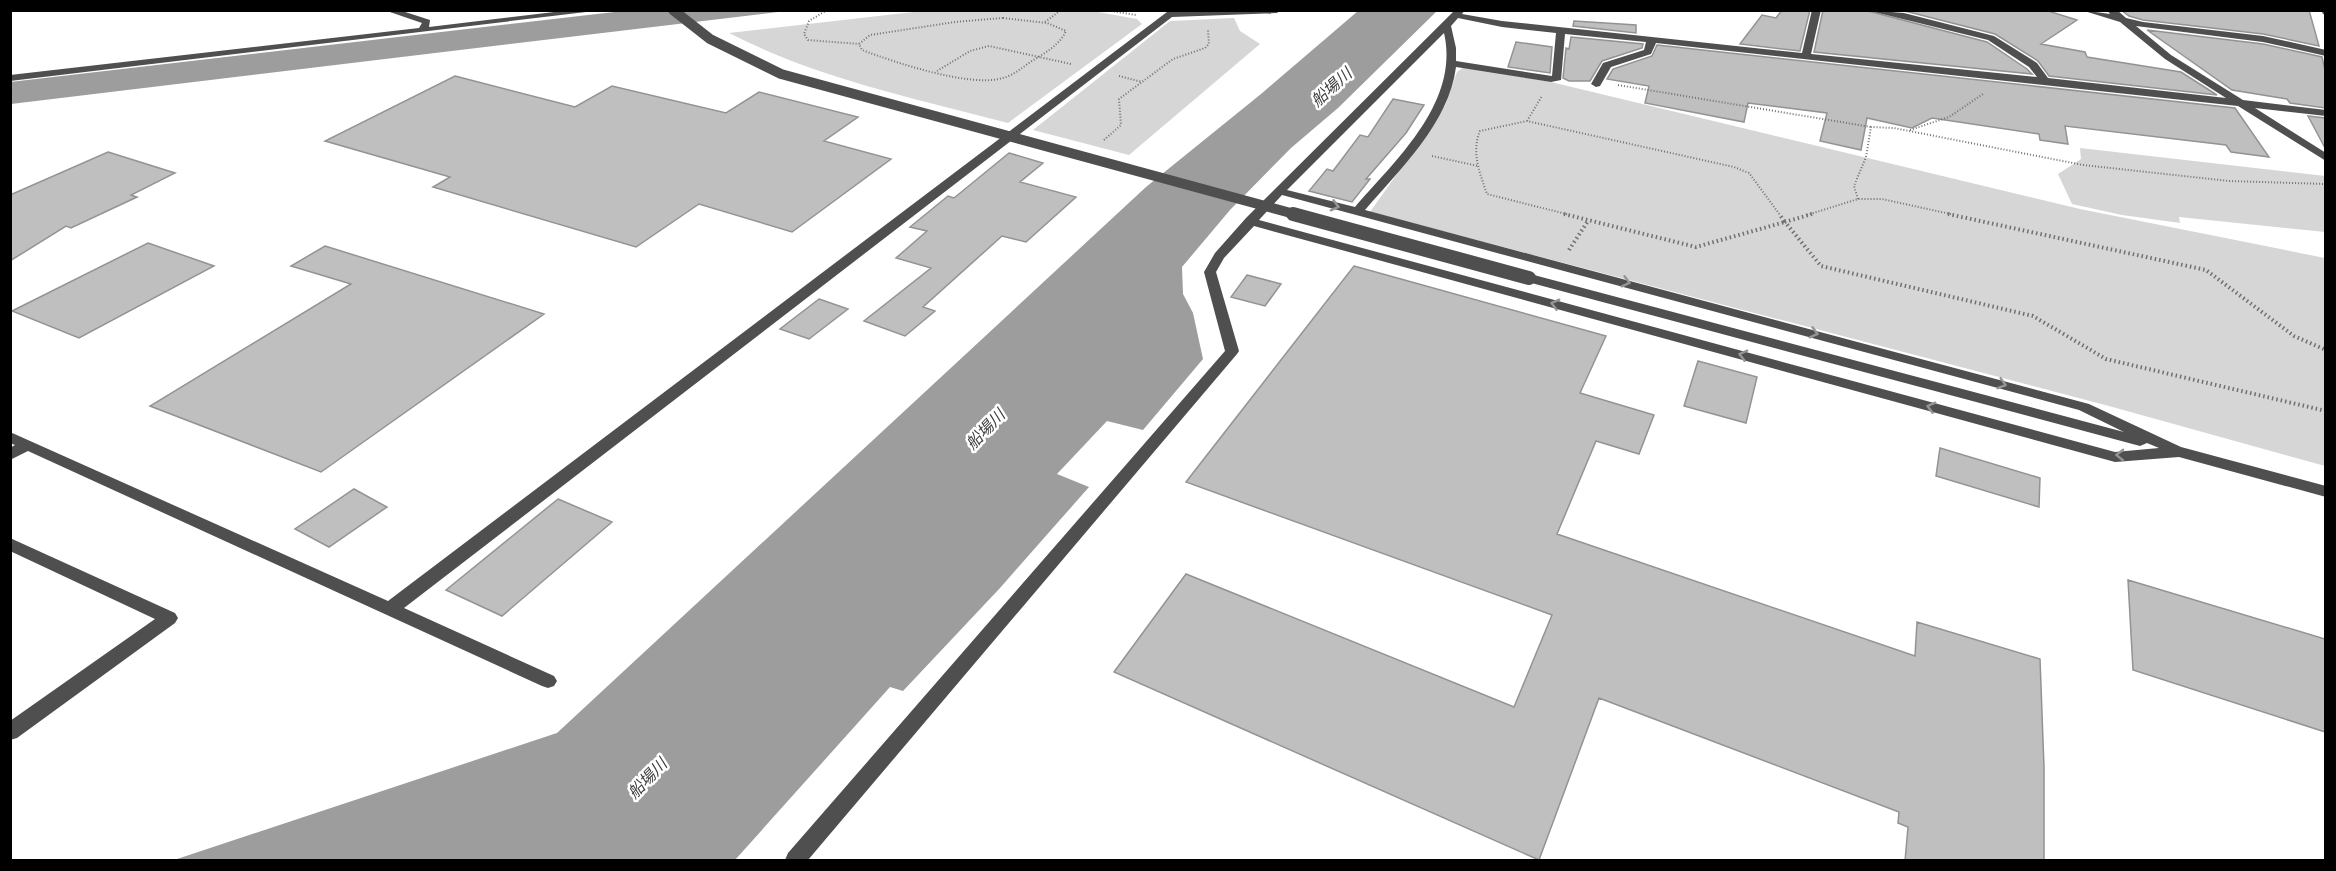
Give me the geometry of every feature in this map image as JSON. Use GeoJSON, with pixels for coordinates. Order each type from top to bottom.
{"type":"FeatureCollection","features":[{"type":"Feature","properties":{"kind":"street"},"geometry":{"type":"LineString","coordinates":[[388,10],[427,22],[422,31]]}},
{"type":"Feature","properties":{"kind":"street"},"geometry":{"type":"LineString","coordinates":[[10,78],[599,10]]}},
{"type":"Feature","properties":{"kind":"street"},"geometry":{"type":"LineString","coordinates":[[673,10],[682,20],[724,47],[781,74],[2325,492]]}},
{"type":"Feature","properties":{"kind":"street"},"geometry":{"type":"LineString","coordinates":[[390,609],[1170,14],[1277,10]]}},
{"type":"Feature","properties":{"kind":"street"},"geometry":{"type":"LineString","coordinates":[[1806,56],[1817,10]]}},
{"type":"Feature","properties":{"kind":"street"},"geometry":{"type":"LineString","coordinates":[[1870,10],[1904,16],[1991,38],[2033,65],[2045,81]]}},
{"type":"Feature","properties":{"kind":"street"},"geometry":{"type":"LineString","coordinates":[[2085,10],[2121,21],[2263,39],[2325,53]]}},
{"type":"Feature","properties":{"kind":"street"},"geometry":{"type":"LineString","coordinates":[[2111,10],[2121,21],[2168,57],[2325,158]]}},
{"type":"Feature","properties":{"kind":"street"},"geometry":{"type":"LineString","coordinates":[[795,861],[1232,351],[1210,272],[1219,256],[1279,191],[1447,27],[1458,13],[1502,24],[2325,113]]}},
{"type":"Feature","properties":{"kind":"street"},"geometry":{"type":"LineString","coordinates":[[1357,212],[1422,133],[1442,98],[1453,53],[1447,27]]}},
{"type":"Feature","properties":{"kind":"street"},"geometry":{"type":"LineString","coordinates":[[1451,63],[1551,79],[1557,78],[1562,30]]}},
{"type":"Feature","properties":{"kind":"street"},"geometry":{"type":"LineString","coordinates":[[1596,84],[1607,65],[1648,52],[1652,40]]}},
{"type":"Feature","properties":{"kind":"street"},"geometry":{"type":"LineString","coordinates":[[1279,191],[1559,264],[2084,407],[2178,452]]}},
{"type":"Feature","properties":{"kind":"street"},"geometry":{"type":"LineString","coordinates":[[1250,221],[2115,457],[2178,452]]}},
{"type":"Feature","properties":{"kind":"street"},"geometry":{"type":"LineString","coordinates":[[10,437],[548,681]]}},
{"type":"Feature","properties":{"kind":"street"},"geometry":{"type":"LineString","coordinates":[[10,455],[28,445]]}},
{"type":"Feature","properties":{"kind":"street"},"geometry":{"type":"LineString","coordinates":[[10,544],[169,618],[10,732]]}},
{"type":"Feature","properties":{"kind":"path"},"geometry":{"type":"LineString","coordinates":[[827,10],[809,21],[804,34],[808,40],[859,44],[870,35],[1010,18],[1044,23],[1066,31],[1064,37],[1039,56],[1005,77],[991,81],[974,80],[862,50],[859,44]]}},
{"type":"Feature","properties":{"kind":"path"},"geometry":{"type":"LineString","coordinates":[[1044,23],[1061,10]]}},
{"type":"Feature","properties":{"kind":"path"},"geometry":{"type":"LineString","coordinates":[[1099,143],[1121,125],[1119,99],[1173,59],[1209,44],[1205,14]]}},
{"type":"Feature","properties":{"kind":"path"},"geometry":{"type":"LineString","coordinates":[[938,71],[978,47],[1000,47],[1142,82]]}},
{"type":"Feature","properties":{"kind":"path"},"geometry":{"type":"LineString","coordinates":[[1907,131],[1935,125],[1961,111],[1982,95],[1998,76]]}},
{"type":"Feature","properties":{"kind":"path"},"geometry":{"type":"LineString","coordinates":[[1527,121],[1551,79]]}},
{"type":"Feature","properties":{"kind":"path"},"geometry":{"type":"LineString","coordinates":[[1596,84],[1688,95],[1871,127],[1907,131],[2082,165],[2229,181],[2325,184]]}},
{"type":"Feature","properties":{"kind":"path"},"geometry":{"type":"LineString","coordinates":[[2325,350],[2308,345],[2226,280],[2206,270],[1882,199],[1858,199],[1785,222],[1696,247],[1588,221],[1487,194],[1478,166],[1476,138],[1480,131],[1527,121],[1734,167],[1749,173],[1785,222],[1821,266],[2033,316],[2106,359],[2325,411]]}},
{"type":"Feature","properties":{"kind":"path"},"geometry":{"type":"LineString","coordinates":[[1858,199],[1854,186],[1866,157],[1871,127]]}},
{"type":"Feature","properties":{"kind":"path"},"geometry":{"type":"LineString","coordinates":[[1407,151],[1478,166]]}},
{"type":"Feature","properties":{"kind":"path"},"geometry":{"type":"LineString","coordinates":[[1559,264],[1588,221]]}},
{"type":"Feature","properties":{"kind":"shaded area"},"geometry":{"type":"Polygon","coordinates":[[[931,10],[1087,10],[1137,19],[1142,24],[1008,123],[830,75],[762,49],[729,33],[931,10]]]}},
{"type":"Feature","properties":{"kind":"shaded area"},"geometry":{"type":"Polygon","coordinates":[[[1234,18],[1240,31],[1260,44],[1129,155],[1033,130],[1170,21],[1234,18]]]}},
{"type":"Feature","properties":{"kind":"shaded area"},"geometry":{"type":"Polygon","coordinates":[[[1464,67],[1551,82],[2080,209],[2325,258],[2325,466],[2109,406],[1370,212],[1445,106],[1457,72],[1464,67]]]}},
{"type":"Feature","properties":{"kind":"shaded area"},"geometry":{"type":"Polygon","coordinates":[[[2080,148],[2325,176],[2325,232],[2179,217],[2180,223],[2122,215],[2072,204],[2058,174],[2081,159],[2080,148]]]}},
{"type":"Feature","properties":{"kind":"water"},"geometry":{"type":"Polygon","coordinates":[[[623,11],[786,11],[11,104],[10,82],[623,11]]]}},
{"type":"Feature","properties":{"kind":"water","name":"船場川"},"geometry":{"type":"Polygon","coordinates":[[[1358,11],[1437,11],[1338,108],[1291,148],[1230,210],[1182,267],[1183,294],[1193,313],[1203,359],[1143,430],[1107,421],[1057,474],[1089,487],[1000,588],[903,691],[890,687],[735,860],[174,860],[557,733],[1146,187],[1261,94],[1358,11]]]}},
{"type":"Feature","properties":{"kind":"building"},"geometry":{"type":"Polygon","coordinates":[[[1782,10],[1810,10],[1800,51],[1740,44],[1762,15],[1776,18],[1782,10]]]}},
{"type":"Feature","properties":{"kind":"building"},"geometry":{"type":"Polygon","coordinates":[[[1823,10],[1864,10],[1987,42],[2032,74],[1814,52],[1823,10]]]}},
{"type":"Feature","properties":{"kind":"building"},"geometry":{"type":"Polygon","coordinates":[[[1901,10],[2045,10],[2077,20],[2041,44],[2085,52],[2087,57],[2181,72],[2217,95],[2049,76],[2038,61],[1995,34],[1901,10]]]}},
{"type":"Feature","properties":{"kind":"building"},"geometry":{"type":"Polygon","coordinates":[[[2121,10],[2309,10],[2319,46],[2263,34],[2143,20],[2129,16],[2121,10]]]}},
{"type":"Feature","properties":{"kind":"building"},"geometry":{"type":"Polygon","coordinates":[[[1574,21],[1636,25],[1636,33],[1573,26],[1574,21]]]}},
{"type":"Feature","properties":{"kind":"building"},"geometry":{"type":"Polygon","coordinates":[[[2147,30],[2263,44],[2322,57],[2325,70],[2325,108],[2232,90],[2147,30]]]}},
{"type":"Feature","properties":{"kind":"building"},"geometry":{"type":"Polygon","coordinates":[[[1571,37],[1643,44],[1642,48],[1602,61],[1590,81],[1569,81],[1563,78],[1566,48],[1569,49],[1571,37]]]}},
{"type":"Feature","properties":{"kind":"building"},"geometry":{"type":"Polygon","coordinates":[[[1516,42],[1552,47],[1550,73],[1508,67],[1516,42]]]}},
{"type":"Feature","properties":{"kind":"building"},"geometry":{"type":"Polygon","coordinates":[[[1657,45],[2235,108],[2269,157],[2231,152],[2226,145],[2065,126],[2068,144],[2040,140],[2039,134],[1932,118],[1912,128],[1867,118],[1861,150],[1820,141],[1827,113],[1748,103],[1744,122],[1645,103],[1649,86],[1607,79],[1613,69],[1652,56],[1657,45]]]}},
{"type":"Feature","properties":{"kind":"building"},"geometry":{"type":"Polygon","coordinates":[[[455,76],[575,107],[612,86],[726,113],[759,92],[858,117],[824,141],[891,159],[792,232],[699,204],[636,247],[433,187],[450,177],[325,141],[455,76]]]}},
{"type":"Feature","properties":{"kind":"building"},"geometry":{"type":"Polygon","coordinates":[[[1393,99],[1424,105],[1406,133],[1366,179],[1370,179],[1352,202],[1309,191],[1327,169],[1333,171],[1360,135],[1368,137],[1393,99]]]}},
{"type":"Feature","properties":{"kind":"building"},"geometry":{"type":"Polygon","coordinates":[[[2308,116],[2325,118],[2325,148],[2308,116]]]}},
{"type":"Feature","properties":{"kind":"building"},"geometry":{"type":"Polygon","coordinates":[[[108,152],[175,173],[131,195],[137,197],[71,228],[66,226],[10,261],[10,195],[108,152]]]}},
{"type":"Feature","properties":{"kind":"building"},"geometry":{"type":"Polygon","coordinates":[[[1009,153],[1043,163],[1020,182],[1076,197],[1026,242],[1002,236],[923,307],[935,311],[905,336],[864,321],[931,268],[896,258],[927,231],[910,227],[948,196],[954,198],[1009,153]]]}},
{"type":"Feature","properties":{"kind":"building"},"geometry":{"type":"Polygon","coordinates":[[[148,243],[214,266],[79,338],[12,311],[148,243]]]}},
{"type":"Feature","properties":{"kind":"building"},"geometry":{"type":"Polygon","coordinates":[[[325,246],[544,314],[321,472],[150,406],[351,284],[291,266],[325,246]]]}},
{"type":"Feature","properties":{"kind":"building"},"geometry":{"type":"Polygon","coordinates":[[[1354,266],[1606,336],[1580,393],[1654,415],[1639,454],[1596,441],[1557,534],[1915,656],[1917,622],[2040,659],[2044,767],[2044,861],[1905,861],[1908,827],[1898,823],[1899,812],[1599,698],[1539,860],[1114,672],[1186,574],[1514,707],[1552,615],[1186,482],[1354,266]]]}},
{"type":"Feature","properties":{"kind":"building"},"geometry":{"type":"Polygon","coordinates":[[[1247,275],[1281,284],[1265,306],[1231,297],[1247,275]]]}},
{"type":"Feature","properties":{"kind":"building"},"geometry":{"type":"Polygon","coordinates":[[[819,299],[848,309],[809,339],[780,329],[819,299]]]}},
{"type":"Feature","properties":{"kind":"building"},"geometry":{"type":"Polygon","coordinates":[[[1698,361],[1757,377],[1746,423],[1684,406],[1698,361]]]}},
{"type":"Feature","properties":{"kind":"building"},"geometry":{"type":"Polygon","coordinates":[[[1940,448],[2040,478],[2039,507],[1936,476],[1940,448]]]}},
{"type":"Feature","properties":{"kind":"building"},"geometry":{"type":"Polygon","coordinates":[[[354,489],[387,507],[329,547],[295,529],[354,489]]]}},
{"type":"Feature","properties":{"kind":"building"},"geometry":{"type":"Polygon","coordinates":[[[558,499],[612,522],[502,616],[446,590],[558,499]]]}},
{"type":"Feature","properties":{"kind":"building"},"geometry":{"type":"Polygon","coordinates":[[[2128,580],[2325,639],[2325,732],[2133,670],[2128,580]]]}}]}
